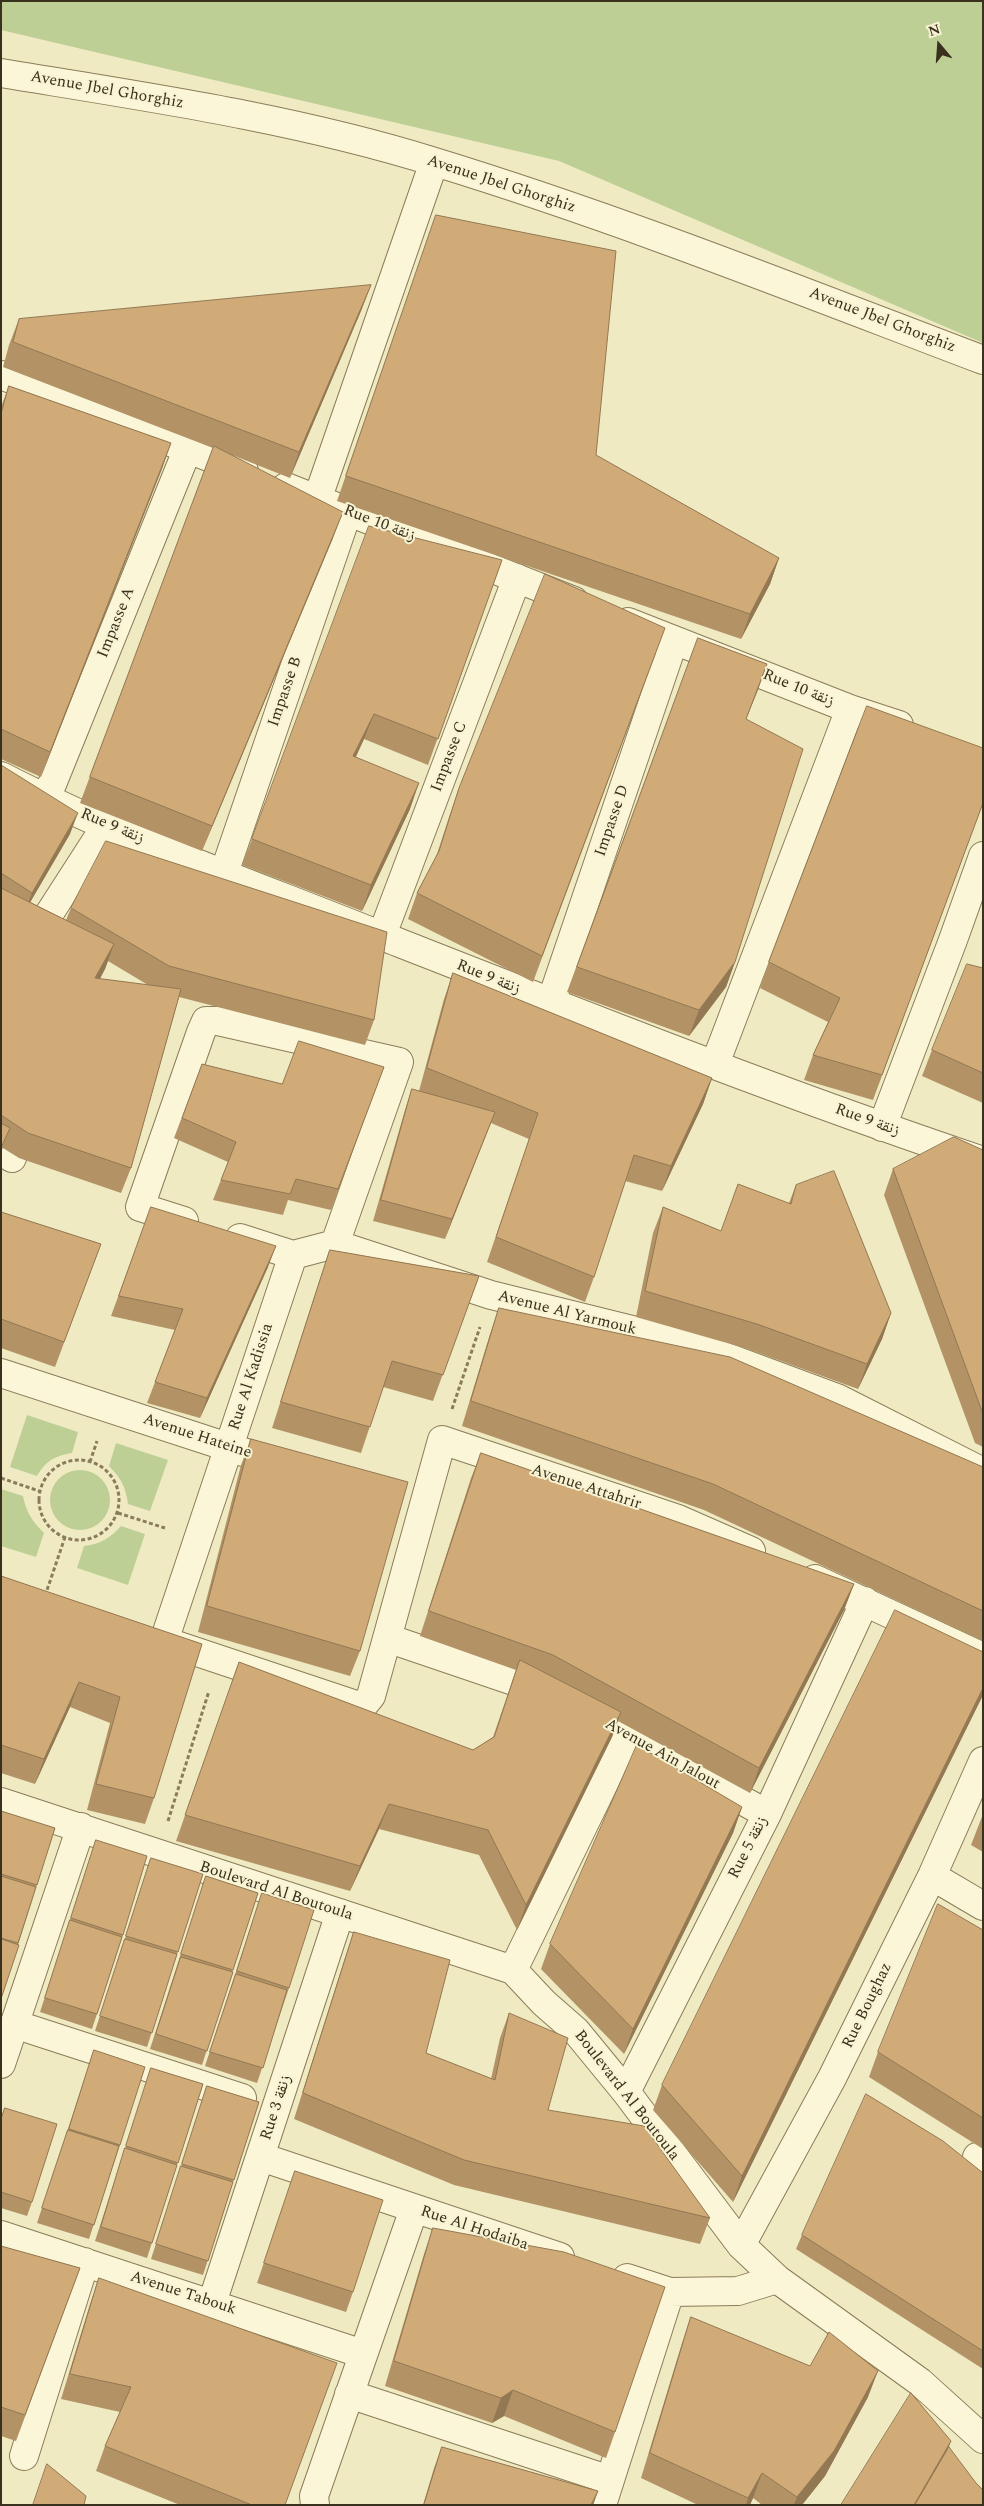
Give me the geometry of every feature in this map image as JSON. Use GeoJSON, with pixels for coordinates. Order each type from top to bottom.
{"type":"FeatureCollection","features":[{"type":"Feature","properties":{"kind":"street","name":"Avenue Jbel Ghorghiz"},"geometry":{"type":"LineString","coordinates":[[1,73],[274,120],[434,162],[712,256],[983,360]]}},
{"type":"Feature","properties":{"kind":"street"},"geometry":{"type":"LineString","coordinates":[[317,500],[434,162]]}},
{"type":"Feature","properties":{"kind":"street","name":"Rue 10 زنقة"},"geometry":{"type":"LineString","coordinates":[[1,375],[850,710],[926,734]]}},
{"type":"Feature","properties":{"kind":"street","name":"Impasse A"},"geometry":{"type":"LineString","coordinates":[[46,799],[188,448]]}},
{"type":"Feature","properties":{"kind":"street","name":"Impasse B"},"geometry":{"type":"LineString","coordinates":[[224,873],[348,512]]}},
{"type":"Feature","properties":{"kind":"street","name":"Impasse C"},"geometry":{"type":"LineString","coordinates":[[382,935],[517,578]]}},
{"type":"Feature","properties":{"kind":"street","name":"Impasse D"},"geometry":{"type":"LineString","coordinates":[[551,1002],[674,640]]}},
{"type":"Feature","properties":{"kind":"street"},"geometry":{"type":"LineString","coordinates":[[715,1064],[850,710]]}},
{"type":"Feature","properties":{"kind":"street","name":"Rue 9 زنقة"},"geometry":{"type":"LineString","coordinates":[[1,776],[46,799],[224,873],[551,1002],[882,1127],[983,1161]]}},
{"type":"Feature","properties":{"kind":"street"},"geometry":{"type":"LineString","coordinates":[[38,927],[107,824]]}},
{"type":"Feature","properties":{"kind":"street"},"geometry":{"type":"LineString","coordinates":[[882,1127],[983,856]]}},
{"type":"Feature","properties":{"kind":"street"},"geometry":{"type":"LineString","coordinates":[[206,1021],[218,1021],[400,1062],[335,1244],[293,1255],[140,1207],[206,1021]]}},
{"type":"Feature","properties":{"kind":"street","name":"Avenue Al Yarmouk"},"geometry":{"type":"LineString","coordinates":[[335,1244],[491,1295],[697,1346],[837,1398],[983,1472]]}},
{"type":"Feature","properties":{"kind":"street","name":"Rue Al Kadissia"},"geometry":{"type":"LineString","coordinates":[[164,1641],[293,1255]]}},
{"type":"Feature","properties":{"kind":"street","name":"Avenue Hateine"},"geometry":{"type":"LineString","coordinates":[[4,1382],[303,1471]]}},
{"type":"Feature","properties":{"kind":"street"},"geometry":{"type":"LineString","coordinates":[[136,1632],[362,1707],[371,1696],[442,1440]]}},
{"type":"Feature","properties":{"kind":"street","name":"Avenue Attahrir"},"geometry":{"type":"LineString","coordinates":[[442,1440],[678,1519],[865,1600],[983,1657]]}},
{"type":"Feature","properties":{"kind":"street"},"geometry":{"type":"LineString","coordinates":[[395,1499],[423,1508]]}},
{"type":"Feature","properties":{"kind":"street","name":"Rue 5 زنقة"},"geometry":{"type":"LineString","coordinates":[[626,2092],[767,1814],[865,1600]]}},
{"type":"Feature","properties":{"kind":"street","name":"Avenue Ain Jalout"},"geometry":{"type":"LineString","coordinates":[[387,1638],[546,1692],[767,1814]]}},
{"type":"Feature","properties":{"kind":"street"},"geometry":{"type":"LineString","coordinates":[[513,1970],[627,1736]]}},
{"type":"Feature","properties":{"kind":"street","name":"Rue Boughaz"},"geometry":{"type":"LineString","coordinates":[[741,2245],[832,2078],[932,1876],[983,1761]]}},
{"type":"Feature","properties":{"kind":"street","name":"Boulevard Al Boutoula"},"geometry":{"type":"LineString","coordinates":[[1,1802],[513,1970],[544,2003],[576,2031],[626,2092],[741,2245],[777,2279],[920,2382],[983,2439]]}},
{"type":"Feature","properties":{"kind":"street"},"geometry":{"type":"LineString","coordinates":[[1,2064],[81,1827]]}},
{"type":"Feature","properties":{"kind":"street"},"geometry":{"type":"LineString","coordinates":[[932,1876],[983,1906]]}},
{"type":"Feature","properties":{"kind":"street","name":"Rue 3 زنقة"},"geometry":{"type":"LineString","coordinates":[[212,2303],[340,1913]]}},
{"type":"Feature","properties":{"kind":"street"},"geometry":{"type":"LineString","coordinates":[[14,2024],[276,2109]]}},
{"type":"Feature","properties":{"kind":"street","name":"Rue Al Hodaiba"},"geometry":{"type":"LineString","coordinates":[[261,2157],[670,2292],[738,2291],[777,2279]]}},
{"type":"Feature","properties":{"kind":"street"},"geometry":{"type":"LineString","coordinates":[[316,2505],[314,2496],[414,2209]]}},
{"type":"Feature","properties":{"kind":"street","name":"Avenue Tabouk"},"geometry":{"type":"LineString","coordinates":[[1,2235],[363,2354]]}},
{"type":"Feature","properties":{"kind":"street"},"geometry":{"type":"LineString","coordinates":[[24,2456],[84,2262]]}},
{"type":"Feature","properties":{"kind":"street"},"geometry":{"type":"LineString","coordinates":[[349,2394],[606,2492],[670,2292]]}},
{"type":"Feature","properties":{"kind":"path"},"geometry":{"type":"LineString","coordinates":[[442,1440],[491,1295]]}},
{"type":"Feature","properties":{"kind":"path"},"geometry":{"type":"LineString","coordinates":[[72,1460],[85,1460],[98,1464],[108,1471],[116,1483],[120,1505],[118,1513],[104,1531],[92,1538],[79,1540],[65,1537],[54,1531],[45,1520],[40,1508],[39,1491],[50,1473],[60,1465],[72,1460]]}},
{"type":"Feature","properties":{"kind":"path"},"geometry":{"type":"LineString","coordinates":[[1,1478],[39,1491]]}},
{"type":"Feature","properties":{"kind":"path"},"geometry":{"type":"LineString","coordinates":[[118,1513],[198,1538]]}},
{"type":"Feature","properties":{"kind":"path"},"geometry":{"type":"LineString","coordinates":[[43,1602],[65,1537]]}},
{"type":"Feature","properties":{"kind":"path"},"geometry":{"type":"LineString","coordinates":[[158,1853],[219,1659]]}},
{"type":"Feature","properties":{"kind":"green space"},"geometry":{"type":"Polygon","coordinates":[[[1,1],[983,1],[983,343],[559,161],[1,30],[1,1]]]}},
{"type":"Feature","properties":{"kind":"green space"},"geometry":{"type":"Polygon","coordinates":[[[27,1415],[78,1432],[72,1453],[51,1460],[37,1476],[10,1467],[27,1415]]]}},
{"type":"Feature","properties":{"kind":"green space"},"geometry":{"type":"Polygon","coordinates":[[[116,1443],[168,1460],[150,1511],[128,1504],[122,1484],[109,1466],[116,1443]]]}},
{"type":"Feature","properties":{"kind":"green space"},"geometry":{"type":"Polygon","coordinates":[[[74,1470],[86,1470],[97,1475],[105,1483],[110,1494],[108,1512],[97,1525],[86,1530],[74,1530],[63,1525],[55,1517],[50,1506],[50,1494],[55,1483],[63,1475],[74,1470]]]}},
{"type":"Feature","properties":{"kind":"green space"},"geometry":{"type":"Polygon","coordinates":[[[1,1489],[23,1496],[30,1516],[44,1533],[36,1557],[1,1546],[1,1489]]]}},
{"type":"Feature","properties":{"kind":"green space"},"geometry":{"type":"Polygon","coordinates":[[[121,1526],[145,1534],[128,1585],[77,1568],[84,1546],[105,1540],[121,1526]]]}},
{"type":"Feature","properties":{"kind":"building"},"geometry":{"type":"Polygon","coordinates":[[[436,215],[616,251],[596,455],[779,558],[750,614],[346,476],[436,215]]]}},
{"type":"Feature","properties":{"kind":"building"},"geometry":{"type":"Polygon","coordinates":[[[371,285],[299,452],[13,342],[19,319],[371,285]]]}},
{"type":"Feature","properties":{"kind":"building"},"geometry":{"type":"Polygon","coordinates":[[[9,386],[171,443],[50,752],[1,729],[1,414],[9,386]]]}},
{"type":"Feature","properties":{"kind":"building"},"geometry":{"type":"Polygon","coordinates":[[[214,446],[343,512],[212,826],[90,777],[214,446]]]}},
{"type":"Feature","properties":{"kind":"building"},"geometry":{"type":"Polygon","coordinates":[[[369,526],[502,560],[438,739],[374,714],[353,756],[419,783],[371,885],[252,839],[369,526]]]}},
{"type":"Feature","properties":{"kind":"building"},"geometry":{"type":"Polygon","coordinates":[[[545,574],[665,628],[542,956],[417,893],[439,851],[459,788],[545,574]]]}},
{"type":"Feature","properties":{"kind":"building"},"geometry":{"type":"Polygon","coordinates":[[[698,638],[767,664],[746,719],[803,749],[735,962],[699,1010],[577,967],[698,638]]]}},
{"type":"Feature","properties":{"kind":"building"},"geometry":{"type":"Polygon","coordinates":[[[867,706],[983,748],[983,803],[882,1075],[813,1055],[840,998],[769,962],[867,706]]]}},
{"type":"Feature","properties":{"kind":"building"},"geometry":{"type":"Polygon","coordinates":[[[1,765],[78,813],[32,893],[1,873],[1,765]]]}},
{"type":"Feature","properties":{"kind":"building"},"geometry":{"type":"Polygon","coordinates":[[[106,841],[387,932],[374,1020],[169,966],[71,908],[106,841]]]}},
{"type":"Feature","properties":{"kind":"building"},"geometry":{"type":"Polygon","coordinates":[[[1,888],[114,944],[95,978],[181,989],[131,1168],[28,1133],[1,1115],[1,888]]]}},
{"type":"Feature","properties":{"kind":"building"},"geometry":{"type":"Polygon","coordinates":[[[967,964],[983,968],[983,1073],[932,1050],[967,964]]]}},
{"type":"Feature","properties":{"kind":"building"},"geometry":{"type":"Polygon","coordinates":[[[453,973],[712,1078],[671,1166],[634,1155],[594,1277],[496,1237],[538,1113],[427,1068],[453,973]]]}},
{"type":"Feature","properties":{"kind":"building"},"geometry":{"type":"Polygon","coordinates":[[[299,1041],[384,1067],[338,1189],[296,1179],[290,1194],[221,1180],[236,1142],[182,1118],[202,1064],[282,1084],[299,1041]]]}},
{"type":"Feature","properties":{"kind":"building"},"geometry":{"type":"Polygon","coordinates":[[[412,1089],[495,1112],[452,1219],[381,1200],[412,1089]]]}},
{"type":"Feature","properties":{"kind":"building"},"geometry":{"type":"Polygon","coordinates":[[[1,1123],[10,1128],[1,1148],[1,1123]]]}},
{"type":"Feature","properties":{"kind":"building"},"geometry":{"type":"Polygon","coordinates":[[[954,1137],[983,1150],[983,1414],[893,1169],[954,1137]]]}},
{"type":"Feature","properties":{"kind":"building"},"geometry":{"type":"Polygon","coordinates":[[[834,1171],[891,1313],[867,1364],[757,1324],[645,1291],[663,1207],[721,1231],[738,1184],[791,1204],[796,1185],[834,1171]]]}},
{"type":"Feature","properties":{"kind":"building"},"geometry":{"type":"Polygon","coordinates":[[[151,1207],[276,1246],[207,1398],[155,1382],[183,1309],[119,1296],[151,1207]]]}},
{"type":"Feature","properties":{"kind":"building"},"geometry":{"type":"Polygon","coordinates":[[[1,1212],[101,1244],[64,1342],[1,1319],[1,1212]]]}},
{"type":"Feature","properties":{"kind":"building"},"geometry":{"type":"Polygon","coordinates":[[[330,1250],[479,1276],[443,1375],[392,1361],[370,1427],[281,1402],[330,1250]]]}},
{"type":"Feature","properties":{"kind":"building"},"geometry":{"type":"Polygon","coordinates":[[[499,1308],[730,1357],[983,1467],[983,1611],[713,1484],[471,1401],[499,1308]]]}},
{"type":"Feature","properties":{"kind":"building"},"geometry":{"type":"Polygon","coordinates":[[[251,1439],[408,1482],[360,1651],[207,1606],[251,1439]]]}},
{"type":"Feature","properties":{"kind":"building"},"geometry":{"type":"Polygon","coordinates":[[[481,1453],[854,1584],[759,1768],[553,1655],[429,1611],[481,1453]]]}},
{"type":"Feature","properties":{"kind":"building"},"geometry":{"type":"Polygon","coordinates":[[[1,1576],[202,1644],[154,1798],[96,1784],[120,1697],[79,1682],[44,1759],[1,1745],[1,1576]]]}},
{"type":"Feature","properties":{"kind":"building"},"geometry":{"type":"Polygon","coordinates":[[[895,1610],[983,1652],[983,1688],[742,2176],[662,2085],[895,1610]]]}},
{"type":"Feature","properties":{"kind":"building"},"geometry":{"type":"Polygon","coordinates":[[[520,1660],[621,1712],[526,1905],[488,1830],[389,1804],[360,1866],[185,1815],[239,1662],[473,1750],[494,1737],[520,1660]]]}},
{"type":"Feature","properties":{"kind":"building"},"geometry":{"type":"Polygon","coordinates":[[[637,1745],[742,1807],[633,2029],[550,1944],[637,1745]]]}},
{"type":"Feature","properties":{"kind":"building"},"geometry":{"type":"Polygon","coordinates":[[[1,1811],[55,1828],[37,1885],[1,1874],[1,1811]]]}},
{"type":"Feature","properties":{"kind":"building"},"geometry":{"type":"Polygon","coordinates":[[[96,1840],[147,1856],[123,1935],[71,1918],[96,1840]]]}},
{"type":"Feature","properties":{"kind":"building"},"geometry":{"type":"Polygon","coordinates":[[[151,1858],[203,1874],[178,1952],[126,1936],[151,1858]]]}},
{"type":"Feature","properties":{"kind":"building"},"geometry":{"type":"Polygon","coordinates":[[[1,1876],[36,1887],[18,1943],[1,1938],[1,1876]]]}},
{"type":"Feature","properties":{"kind":"building"},"geometry":{"type":"Polygon","coordinates":[[[206,1876],[258,1893],[233,1970],[181,1954],[206,1876]]]}},
{"type":"Feature","properties":{"kind":"building"},"geometry":{"type":"Polygon","coordinates":[[[262,1893],[314,1910],[289,1988],[237,1971],[262,1893]]]}},
{"type":"Feature","properties":{"kind":"building"},"geometry":{"type":"Polygon","coordinates":[[[938,1904],[983,1930],[983,2118],[878,2052],[938,1904]]]}},
{"type":"Feature","properties":{"kind":"building"},"geometry":{"type":"Polygon","coordinates":[[[70,1920],[122,1937],[97,2014],[45,1998],[70,1920]]]}},
{"type":"Feature","properties":{"kind":"building"},"geometry":{"type":"Polygon","coordinates":[[[354,1932],[450,1960],[426,2053],[495,2080],[509,2013],[568,2038],[548,2110],[644,2126],[710,2218],[464,2160],[303,2093],[354,1932]]]}},
{"type":"Feature","properties":{"kind":"building"},"geometry":{"type":"Polygon","coordinates":[[[1,1939],[19,1945],[1,1999],[1,1939]]]}},
{"type":"Feature","properties":{"kind":"building"},"geometry":{"type":"Polygon","coordinates":[[[125,1939],[177,1954],[152,2033],[100,2016],[125,1939]]]}},
{"type":"Feature","properties":{"kind":"building"},"geometry":{"type":"Polygon","coordinates":[[[181,1957],[233,1972],[207,2051],[156,2034],[181,1957]]]}},
{"type":"Feature","properties":{"kind":"building"},"geometry":{"type":"Polygon","coordinates":[[[236,1974],[287,1990],[263,2068],[210,2052],[236,1974]]]}},
{"type":"Feature","properties":{"kind":"building"},"geometry":{"type":"Polygon","coordinates":[[[94,2050],[145,2067],[120,2145],[69,2129],[94,2050]]]}},
{"type":"Feature","properties":{"kind":"building"},"geometry":{"type":"Polygon","coordinates":[[[151,2068],[203,2084],[178,2163],[126,2146],[151,2068]]]}},
{"type":"Feature","properties":{"kind":"building"},"geometry":{"type":"Polygon","coordinates":[[[207,2086],[259,2102],[234,2180],[182,2164],[207,2086]]]}},
{"type":"Feature","properties":{"kind":"building"},"geometry":{"type":"Polygon","coordinates":[[[866,2094],[943,2141],[983,2173],[983,2351],[802,2235],[866,2094]]]}},
{"type":"Feature","properties":{"kind":"building"},"geometry":{"type":"Polygon","coordinates":[[[5,2108],[57,2124],[32,2202],[1,2192],[1,2119],[5,2108]]]}},
{"type":"Feature","properties":{"kind":"building"},"geometry":{"type":"Polygon","coordinates":[[[68,2130],[119,2146],[94,2225],[42,2208],[68,2130]]]}},
{"type":"Feature","properties":{"kind":"building"},"geometry":{"type":"Polygon","coordinates":[[[125,2148],[177,2165],[152,2243],[101,2227],[125,2148]]]}},
{"type":"Feature","properties":{"kind":"building"},"geometry":{"type":"Polygon","coordinates":[[[181,2166],[233,2182],[208,2261],[156,2244],[181,2166]]]}},
{"type":"Feature","properties":{"kind":"building"},"geometry":{"type":"Polygon","coordinates":[[[295,2171],[383,2200],[353,2292],[264,2263],[295,2171]]]}},
{"type":"Feature","properties":{"kind":"building"},"geometry":{"type":"Polygon","coordinates":[[[433,2228],[564,2252],[665,2287],[615,2432],[513,2390],[501,2398],[394,2361],[433,2228]]]}},
{"type":"Feature","properties":{"kind":"building"},"geometry":{"type":"Polygon","coordinates":[[[1,2246],[80,2268],[25,2415],[1,2407],[1,2246]]]}},
{"type":"Feature","properties":{"kind":"building"},"geometry":{"type":"Polygon","coordinates":[[[99,2278],[337,2363],[285,2505],[252,2505],[105,2446],[131,2387],[70,2374],[99,2278]]]}},
{"type":"Feature","properties":{"kind":"building"},"geometry":{"type":"Polygon","coordinates":[[[691,2317],[810,2366],[829,2332],[878,2371],[834,2451],[797,2497],[762,2473],[748,2498],[650,2453],[691,2317]]]}},
{"type":"Feature","properties":{"kind":"building"},"geometry":{"type":"Polygon","coordinates":[[[911,2393],[951,2441],[914,2505],[841,2505],[911,2393]]]}},
{"type":"Feature","properties":{"kind":"building"},"geometry":{"type":"Polygon","coordinates":[[[442,2447],[598,2491],[591,2505],[424,2505],[442,2447]]]}},
{"type":"Feature","properties":{"kind":"building"},"geometry":{"type":"Polygon","coordinates":[[[949,2447],[983,2490],[983,2505],[915,2505],[949,2447]]]}},
{"type":"Feature","properties":{"kind":"building"},"geometry":{"type":"Polygon","coordinates":[[[47,2464],[86,2496],[84,2505],[33,2505],[47,2464]]]}}]}
